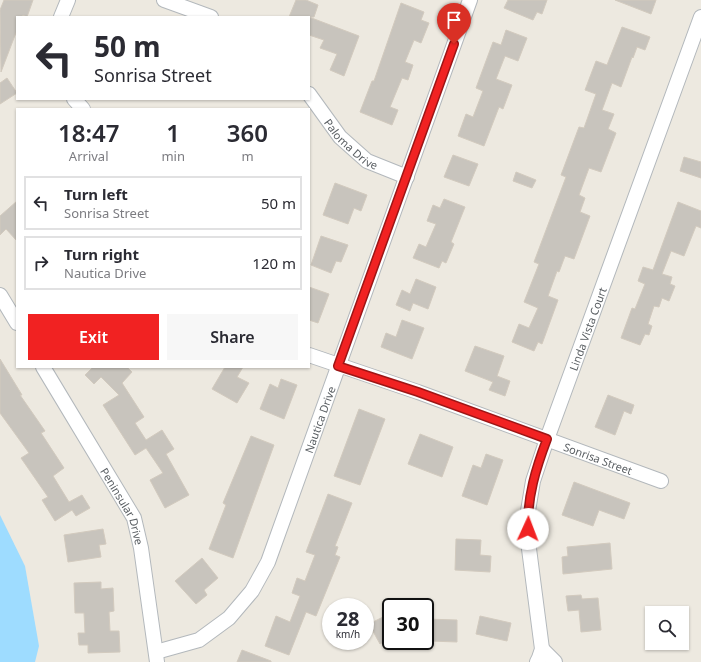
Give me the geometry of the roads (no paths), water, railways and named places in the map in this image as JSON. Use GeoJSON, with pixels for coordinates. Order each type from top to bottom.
{"type":"FeatureCollection","features":[{"type":"Feature","properties":{"kind":"street"},"geometry":{"type":"LineString","coordinates":[[61,16],[68,0]]}},
{"type":"Feature","properties":{"kind":"street"},"geometry":{"type":"LineString","coordinates":[[164,0],[208,16]]}},
{"type":"Feature","properties":{"kind":"street","name":"Nautica Drive"},"geometry":{"type":"LineString","coordinates":[[156,657],[199,640],[229,618],[252,591],[268,562],[470,0]]}},
{"type":"Feature","properties":{"kind":"street","name":"Linda Vista Court"},"geometry":{"type":"LineString","coordinates":[[555,662],[539,656],[527,517],[533,481],[701,17]]}},
{"type":"Feature","properties":{"kind":"street","name":"Paloma Drive"},"geometry":{"type":"LineString","coordinates":[[310,95],[340,137],[367,161],[406,177]]}},
{"type":"Feature","properties":{"kind":"street"},"geometry":{"type":"LineString","coordinates":[[75,100],[82,108]]}},
{"type":"Feature","properties":{"kind":"street"},"geometry":{"type":"LineString","coordinates":[[0,295],[16,321]]}},
{"type":"Feature","properties":{"kind":"street","name":"Sonrisa Street"},"geometry":{"type":"LineString","coordinates":[[310,355],[418,392],[661,481]]}},
{"type":"Feature","properties":{"kind":"street","name":"Peninsular Drive"},"geometry":{"type":"LineString","coordinates":[[44,368],[134,518],[141,548],[156,657]]}},
{"type":"Feature","properties":{"kind":"water"},"geometry":{"type":"Polygon","coordinates":[[[0,515],[25,566],[39,646],[35,662],[0,662],[0,515]]]}}]}
